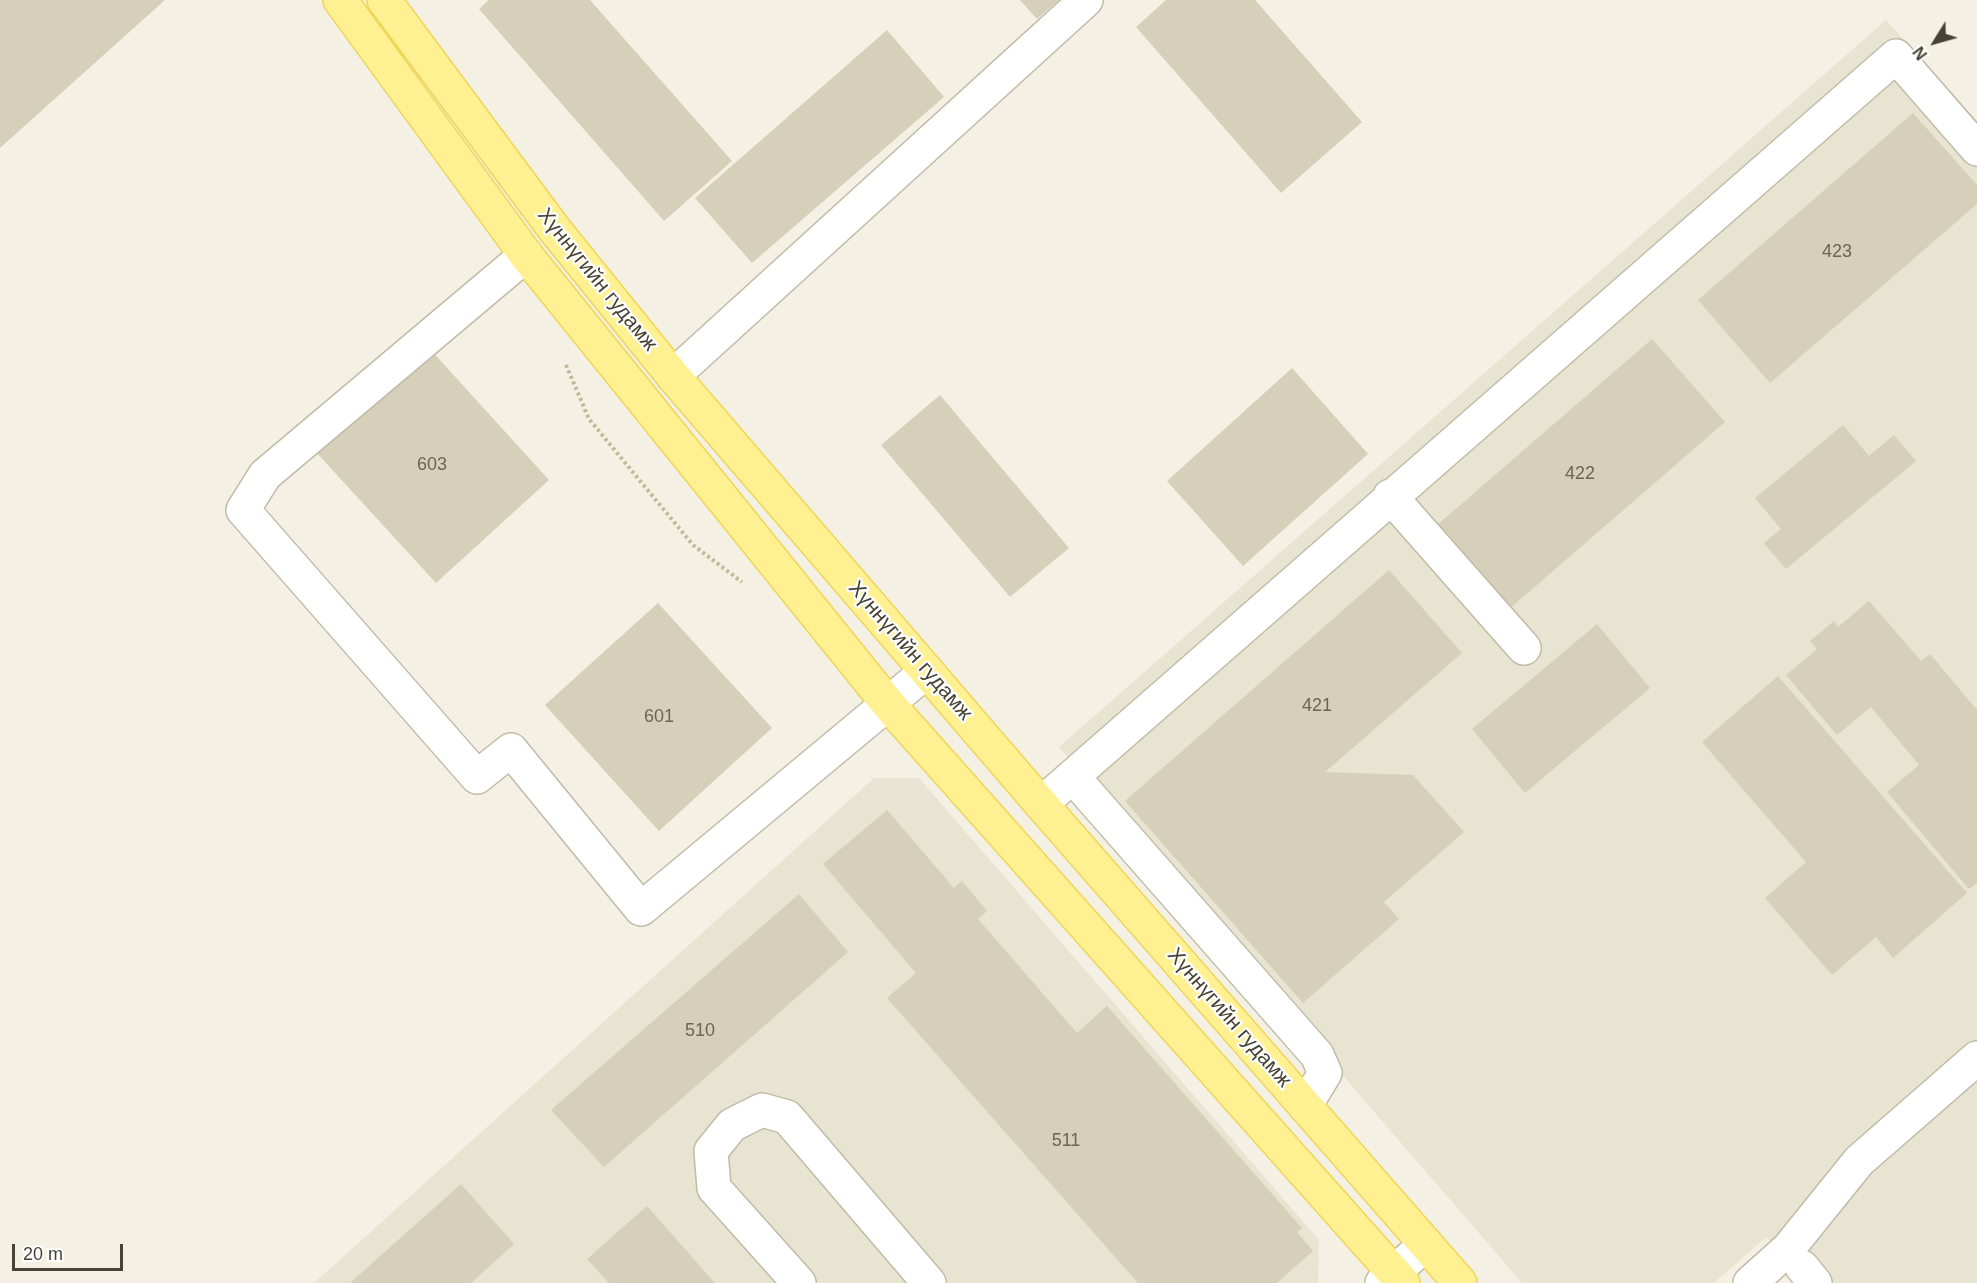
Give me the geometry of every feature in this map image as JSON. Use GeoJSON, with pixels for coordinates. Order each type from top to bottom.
{"type":"FeatureCollection","features":[{"type":"Feature","properties":{"kind":"main road","name":"Хүннүгийн гудамж"},"geometry":{"type":"LineString","coordinates":[[340,0],[526,255],[889,705],[1393,1280]]}},
{"type":"Feature","properties":{"kind":"main road","name":"Хүннүгийн гудамж"},"geometry":{"type":"LineString","coordinates":[[384,0],[555,230],[673,376],[1041,804],[1460,1283]]}},
{"type":"Feature","properties":{"kind":"street"},"geometry":{"type":"LineString","coordinates":[[673,376],[1086,0]]}},
{"type":"Feature","properties":{"kind":"street"},"geometry":{"type":"LineString","coordinates":[[1041,804],[1390,496],[1896,56],[1977,148]]}},
{"type":"Feature","properties":{"kind":"street"},"geometry":{"type":"LineString","coordinates":[[526,255],[265,475],[243,510],[477,777],[511,750],[642,909],[927,671]]}},
{"type":"Feature","properties":{"kind":"street"},"geometry":{"type":"LineString","coordinates":[[1390,496],[1524,648]]}},
{"type":"Feature","properties":{"kind":"street"},"geometry":{"type":"LineString","coordinates":[[1073,777],[1317,1055],[1325,1072],[1305,1106]]}},
{"type":"Feature","properties":{"kind":"street"},"geometry":{"type":"LineString","coordinates":[[1750,1283],[1788,1249],[1859,1161],[1977,1058]]}},
{"type":"Feature","properties":{"kind":"street"},"geometry":{"type":"LineString","coordinates":[[800,1283],[714,1188],[711,1151],[732,1125],[762,1110],[786,1117],[929,1283]]}},
{"type":"Feature","properties":{"kind":"street"},"geometry":{"type":"LineString","coordinates":[[1800,1278],[1859,1161]]}},
{"type":"Feature","properties":{"kind":"street"},"geometry":{"type":"LineString","coordinates":[[1393,1280],[1426,1244]]}},
{"type":"Feature","properties":{"kind":"shaded area"},"geometry":{"type":"Polygon","coordinates":[[[1886,20],[1977,121],[1977,1283],[1804,1283],[1766,1237],[1714,1283],[1522,1283],[1059,747],[1886,20]]]}},
{"type":"Feature","properties":{"kind":"shaded area"},"geometry":{"type":"Polygon","coordinates":[[[874,778],[919,778],[1319,1240],[1318,1283],[314,1283],[874,778]]]}},
{"type":"Feature","properties":{"kind":"building"},"geometry":{"type":"Polygon","coordinates":[[[0,0],[165,0],[0,148],[0,0]]]}},
{"type":"Feature","properties":{"kind":"building"},"geometry":{"type":"Polygon","coordinates":[[[489,0],[590,0],[732,161],[664,221],[479,9],[489,0]]]}},
{"type":"Feature","properties":{"kind":"building"},"geometry":{"type":"Polygon","coordinates":[[[1020,0],[1059,0],[1037,19],[1020,0]]]}},
{"type":"Feature","properties":{"kind":"building"},"geometry":{"type":"Polygon","coordinates":[[[1166,0],[1255,0],[1362,122],[1281,193],[1136,27],[1166,0]]]}},
{"type":"Feature","properties":{"kind":"building"},"geometry":{"type":"Polygon","coordinates":[[[887,30],[944,97],[752,263],[695,198],[887,30]]]}},
{"type":"Feature","properties":{"kind":"building"},"geometry":{"type":"Polygon","coordinates":[[[1913,113],[1977,185],[1977,204],[1770,383],[1698,300],[1913,113]]]}},
{"type":"Feature","properties":{"kind":"building"},"geometry":{"type":"Polygon","coordinates":[[[1652,339],[1725,422],[1508,610],[1436,526],[1652,339]]]}},
{"type":"Feature","properties":{"kind":"building"},"geometry":{"type":"Polygon","coordinates":[[[428,347],[549,480],[436,583],[315,451],[428,347]]]}},
{"type":"Feature","properties":{"kind":"building"},"geometry":{"type":"Polygon","coordinates":[[[1292,368],[1368,454],[1243,566],[1167,481],[1292,368]]]}},
{"type":"Feature","properties":{"kind":"building"},"geometry":{"type":"Polygon","coordinates":[[[940,395],[1069,548],[1010,597],[881,445],[940,395]]]}},
{"type":"Feature","properties":{"kind":"building"},"geometry":{"type":"Polygon","coordinates":[[[1843,425],[1869,456],[1894,435],[1916,461],[1786,569],[1764,543],[1781,529],[1755,498],[1843,425]]]}},
{"type":"Feature","properties":{"kind":"building"},"geometry":{"type":"Polygon","coordinates":[[[1389,570],[1462,653],[1325,772],[1413,775],[1464,832],[1384,902],[1399,919],[1303,1003],[1125,801],[1389,570]]]}},
{"type":"Feature","properties":{"kind":"building"},"geometry":{"type":"Polygon","coordinates":[[[1869,601],[1921,661],[1930,654],[1977,710],[1977,883],[1969,889],[1887,792],[1919,765],[1871,707],[1837,735],[1786,675],[1817,649],[1810,641],[1834,621],[1838,627],[1869,601]]]}},
{"type":"Feature","properties":{"kind":"building"},"geometry":{"type":"Polygon","coordinates":[[[658,603],[772,728],[659,831],[545,705],[658,603]]]}},
{"type":"Feature","properties":{"kind":"building"},"geometry":{"type":"Polygon","coordinates":[[[1597,624],[1650,688],[1525,793],[1472,729],[1597,624]]]}},
{"type":"Feature","properties":{"kind":"building"},"geometry":{"type":"Polygon","coordinates":[[[1778,676],[1967,893],[1893,958],[1876,937],[1832,975],[1765,898],[1806,862],[1702,742],[1778,676]]]}},
{"type":"Feature","properties":{"kind":"building"},"geometry":{"type":"Polygon","coordinates":[[[887,810],[954,888],[962,881],[987,911],[978,919],[1077,1033],[1107,1006],[1302,1228],[1297,1232],[1313,1251],[1277,1283],[1138,1283],[887,998],[916,973],[823,864],[887,810]]]}},
{"type":"Feature","properties":{"kind":"building"},"geometry":{"type":"Polygon","coordinates":[[[799,894],[848,952],[604,1167],[551,1110],[799,894]]]}},
{"type":"Feature","properties":{"kind":"building"},"geometry":{"type":"Polygon","coordinates":[[[461,1184],[514,1244],[471,1283],[350,1283],[461,1184]]]}},
{"type":"Feature","properties":{"kind":"building"},"geometry":{"type":"Polygon","coordinates":[[[647,1206],[715,1283],[609,1283],[587,1259],[647,1206]]]}}]}
